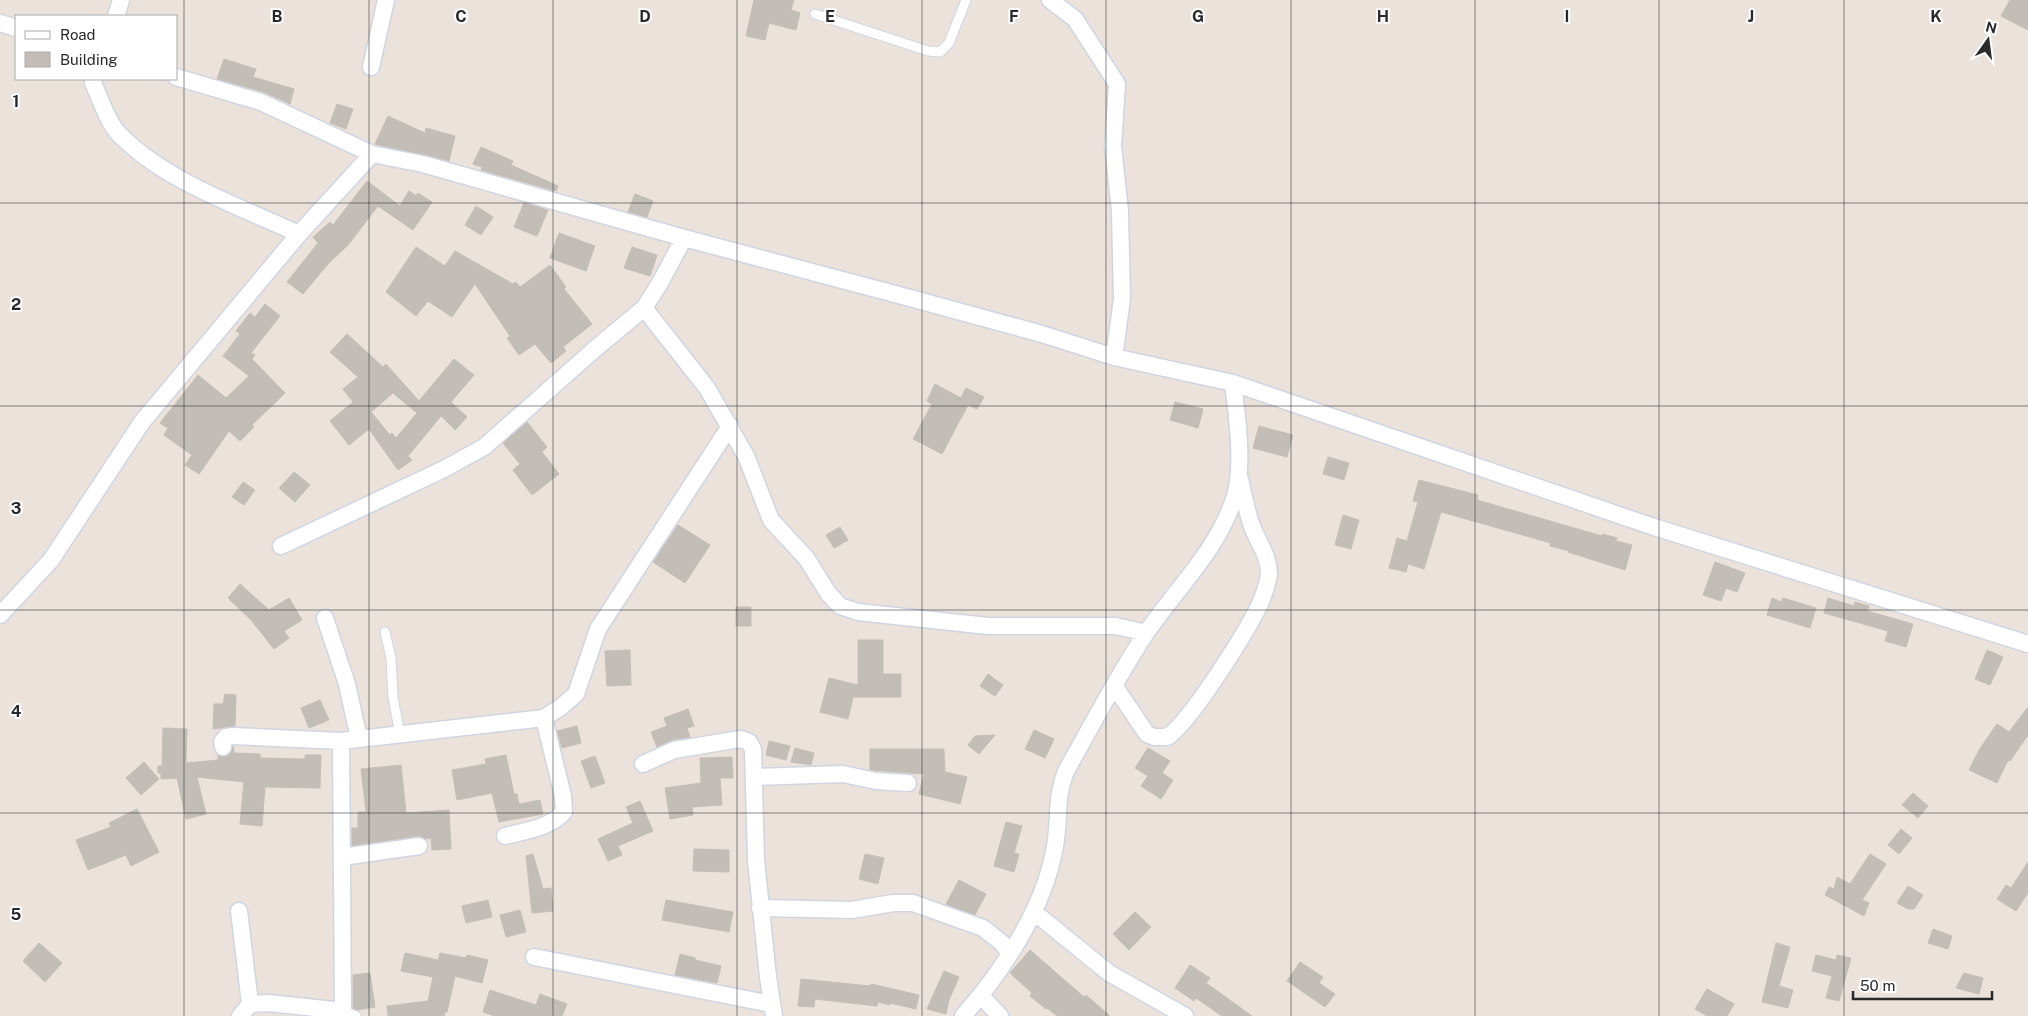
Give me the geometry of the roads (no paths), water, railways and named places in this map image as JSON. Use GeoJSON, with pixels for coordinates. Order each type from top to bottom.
{"type":"FeatureCollection","features":[{"type":"Feature","properties":{"kind":"street"},"geometry":{"type":"LineString","coordinates":[[116,15],[121,0]]}},
{"type":"Feature","properties":{"kind":"street"},"geometry":{"type":"LineString","coordinates":[[371,67],[386,0]]}},
{"type":"Feature","properties":{"kind":"street"},"geometry":{"type":"LineString","coordinates":[[1050,0],[1074,19],[1117,84],[1112,146],[1120,211],[1122,299],[1114,357]]}},
{"type":"Feature","properties":{"kind":"street"},"geometry":{"type":"LineString","coordinates":[[0,23],[15,28]]}},
{"type":"Feature","properties":{"kind":"street"},"geometry":{"type":"LineString","coordinates":[[178,77],[261,102],[372,154],[423,164],[684,238],[1042,334],[1114,357],[1233,383],[1651,526],[2028,644]]}},
{"type":"Feature","properties":{"kind":"street"},"geometry":{"type":"LineString","coordinates":[[94,80],[93,83],[118,134],[141,152],[176,178],[300,234]]}},
{"type":"Feature","properties":{"kind":"street"},"geometry":{"type":"LineString","coordinates":[[0,615],[51,560],[142,422],[300,234],[372,154]]}},
{"type":"Feature","properties":{"kind":"street"},"geometry":{"type":"LineString","coordinates":[[281,546],[444,469],[484,447],[644,308],[684,238]]}},
{"type":"Feature","properties":{"kind":"street"},"geometry":{"type":"LineString","coordinates":[[644,308],[707,388],[730,426],[746,456],[771,520],[807,559],[828,593],[840,606],[858,612],[988,626],[1116,626],[1146,633]]}},
{"type":"Feature","properties":{"kind":"street"},"geometry":{"type":"LineString","coordinates":[[963,1016],[981,996],[1010,953],[1034,912],[1055,847],[1058,794],[1066,771],[1146,633],[1207,554],[1227,516],[1235,495],[1238,472],[1238,429],[1233,383]]}},
{"type":"Feature","properties":{"kind":"street"},"geometry":{"type":"LineString","coordinates":[[223,747],[222,742],[226,737],[233,736],[341,741],[544,718],[576,694],[598,630],[730,426]]}},
{"type":"Feature","properties":{"kind":"street"},"geometry":{"type":"LineString","coordinates":[[1115,686],[1147,734],[1154,737],[1167,737],[1181,725],[1206,692],[1248,626],[1261,601],[1269,573],[1263,548],[1253,530],[1238,472]]}},
{"type":"Feature","properties":{"kind":"street"},"geometry":{"type":"LineString","coordinates":[[325,618],[347,684],[359,739]]}},
{"type":"Feature","properties":{"kind":"street"},"geometry":{"type":"LineString","coordinates":[[505,836],[558,820],[564,812],[563,796],[544,718]]}},
{"type":"Feature","properties":{"kind":"street"},"geometry":{"type":"LineString","coordinates":[[534,957],[773,1010],[756,860],[753,749],[749,742],[741,739],[674,750],[643,764]]}},
{"type":"Feature","properties":{"kind":"street"},"geometry":{"type":"LineString","coordinates":[[239,911],[245,1010],[269,1003],[349,1014],[341,963],[341,741]]}},
{"type":"Feature","properties":{"kind":"street"},"geometry":{"type":"LineString","coordinates":[[754,777],[842,774],[876,781],[908,783]]}},
{"type":"Feature","properties":{"kind":"street"},"geometry":{"type":"LineString","coordinates":[[342,857],[419,846]]}},
{"type":"Feature","properties":{"kind":"street"},"geometry":{"type":"LineString","coordinates":[[760,908],[852,910],[893,903],[913,903],[983,928],[1002,943],[1010,953]]}},
{"type":"Feature","properties":{"kind":"street"},"geometry":{"type":"LineString","coordinates":[[1034,912],[1109,972],[1185,1016]]}},
{"type":"Feature","properties":{"kind":"street"},"geometry":{"type":"LineString","coordinates":[[981,996],[1000,1016]]}},
{"type":"Feature","properties":{"kind":"lane"},"geometry":{"type":"LineString","coordinates":[[815,14],[928,51],[940,52],[950,43],[966,0]]}},
{"type":"Feature","properties":{"kind":"lane"},"geometry":{"type":"LineString","coordinates":[[385,632],[391,658],[393,697],[400,735]]}}]}
